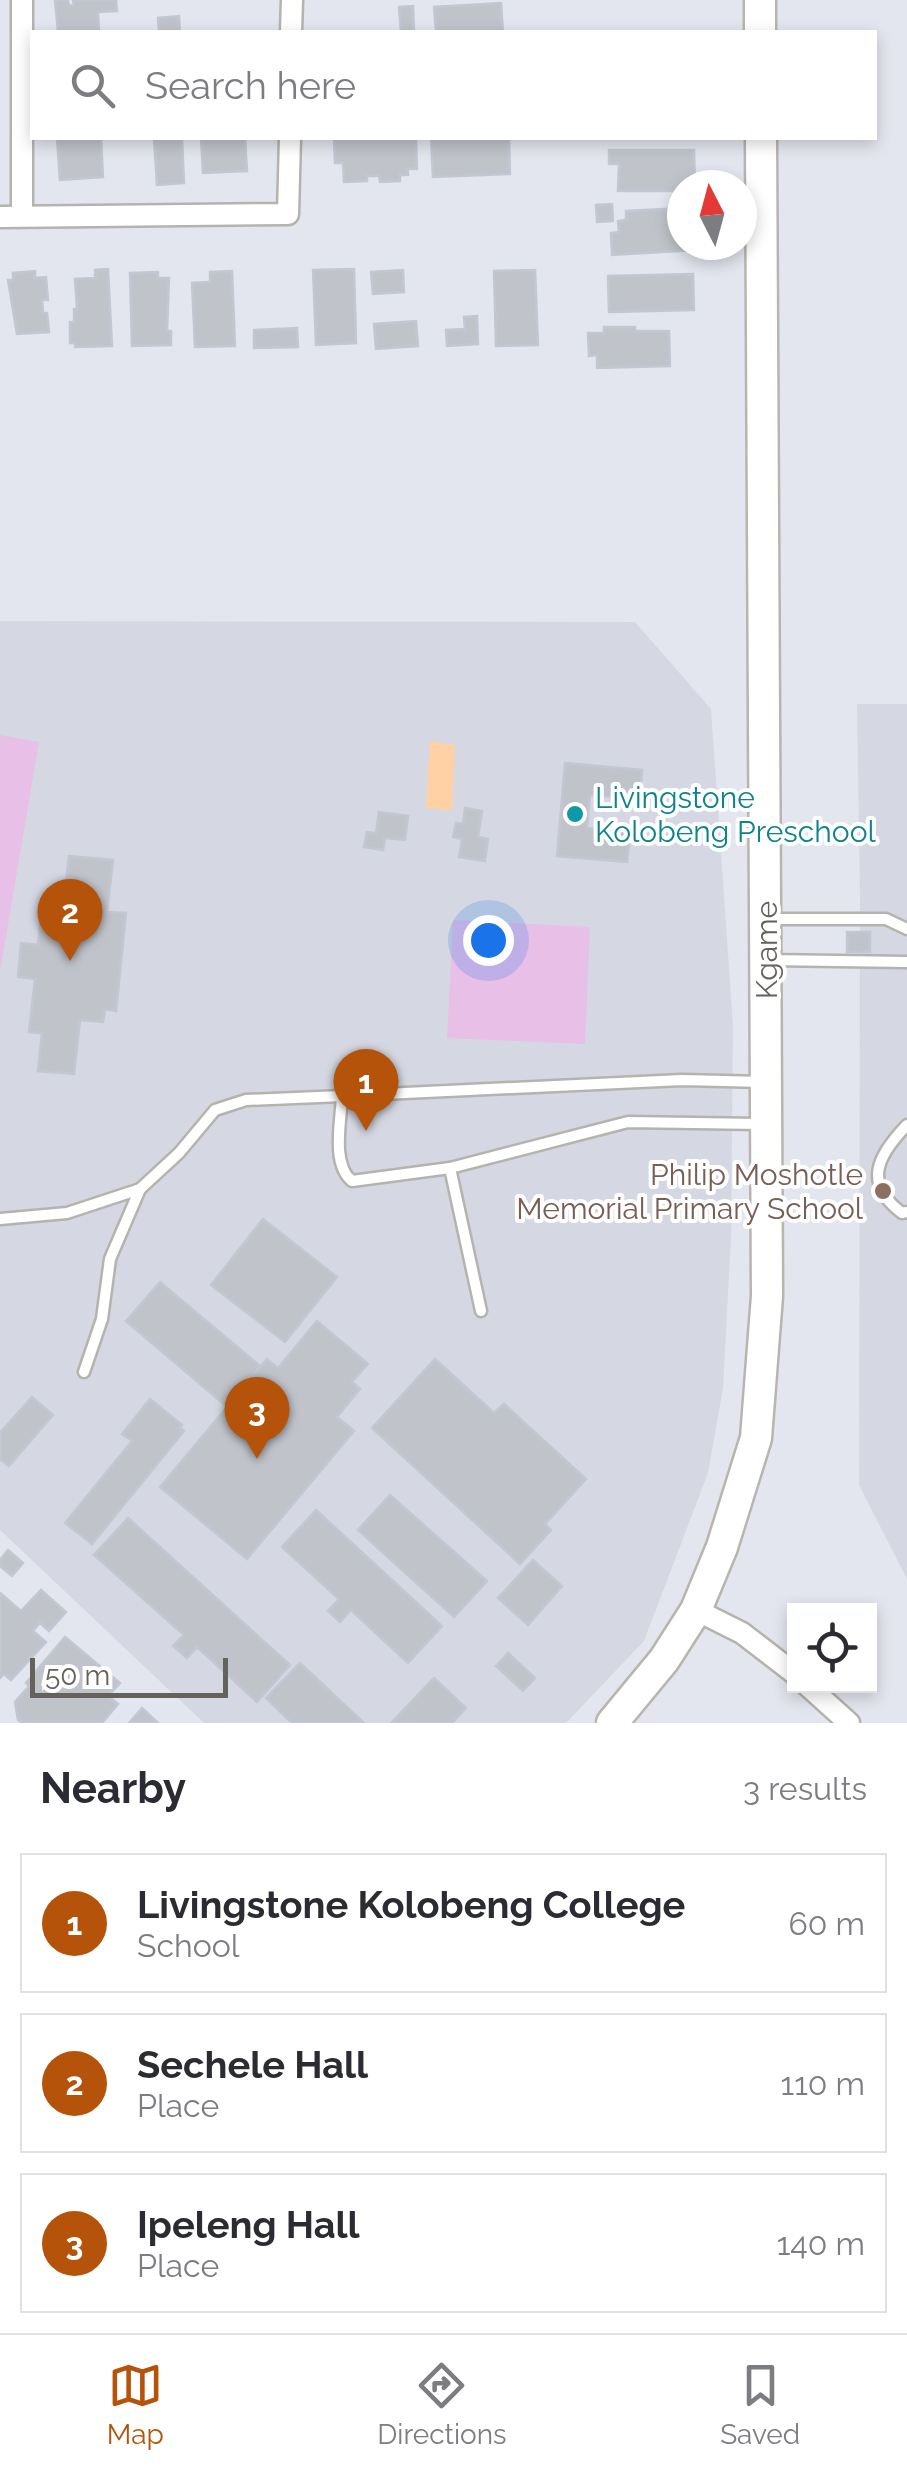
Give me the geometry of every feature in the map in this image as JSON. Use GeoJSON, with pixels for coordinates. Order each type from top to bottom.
{"type":"FeatureCollection","features":[{"type":"Feature","properties":{"kind":"street"},"geometry":{"type":"LineString","coordinates":[[22,0],[22,216]]}},
{"type":"Feature","properties":{"kind":"street"},"geometry":{"type":"LineString","coordinates":[[292,0],[292,30]]}},
{"type":"Feature","properties":{"kind":"street"},"geometry":{"type":"LineString","coordinates":[[760,0],[760,30]]}},
{"type":"Feature","properties":{"kind":"street"},"geometry":{"type":"LineString","coordinates":[[0,217],[288,214],[290,140]]}},
{"type":"Feature","properties":{"kind":"street","name":"Kgame"},"geometry":{"type":"LineString","coordinates":[[612,1723],[664,1660],[696,1610],[732,1518],[756,1438],[768,1296],[761,140]]}},
{"type":"Feature","properties":{"kind":"street"},"geometry":{"type":"LineString","coordinates":[[696,1610],[742,1632],[787,1667]]}},
{"type":"Feature","properties":{"kind":"street"},"geometry":{"type":"LineString","coordinates":[[816,1693],[849,1723]]}},
{"type":"Feature","properties":{"kind":"lane"},"geometry":{"type":"LineString","coordinates":[[766,919],[886,919],[907,929]]}},
{"type":"Feature","properties":{"kind":"lane"},"geometry":{"type":"LineString","coordinates":[[766,960],[907,962]]}},
{"type":"Feature","properties":{"kind":"lane"},"geometry":{"type":"LineString","coordinates":[[0,1219],[67,1213],[140,1189],[180,1153],[214,1110],[246,1100],[682,1080],[766,1082]]}},
{"type":"Feature","properties":{"kind":"lane"},"geometry":{"type":"LineString","coordinates":[[342,1096],[340,1157],[343,1174],[352,1181],[450,1168],[628,1122],[766,1124]]}},
{"type":"Feature","properties":{"kind":"lane"},"geometry":{"type":"LineString","coordinates":[[907,1125],[883,1151],[878,1164],[885,1200],[902,1213],[907,1212]]}},
{"type":"Feature","properties":{"kind":"lane"},"geometry":{"type":"LineString","coordinates":[[450,1168],[481,1311]]}},
{"type":"Feature","properties":{"kind":"lane"},"geometry":{"type":"LineString","coordinates":[[84,1372],[102,1319],[110,1259],[140,1189]]}},
{"type":"Feature","properties":{"kind":"shaded area"},"geometry":{"type":"Polygon","coordinates":[[[0,621],[635,622],[711,709],[733,1025],[731,1237],[723,1388],[708,1473],[644,1641],[566,1723],[204,1723],[0,1530],[0,621]]]}},
{"type":"Feature","properties":{"kind":"shaded area","name":"Philip Moshotle Memorial Primary School"},"geometry":{"type":"Polygon","coordinates":[[[857,704],[907,704],[907,1579],[859,1485],[857,704]]]}},
{"type":"Feature","properties":{"kind":"shaded area"},"geometry":{"type":"Polygon","coordinates":[[[0,735],[39,742],[0,972],[0,735]]]}},
{"type":"Feature","properties":{"kind":"shaded area"},"geometry":{"type":"Polygon","coordinates":[[[430,741],[455,745],[452,810],[426,808],[430,741]]]}},
{"type":"Feature","properties":{"kind":"shaded area"},"geometry":{"type":"Polygon","coordinates":[[[453,920],[590,927],[585,1044],[447,1038],[453,920]]]}},
{"type":"Feature","properties":{"kind":"building"},"geometry":{"type":"Polygon","coordinates":[[[55,0],[68,0],[69,6],[74,5],[73,0],[116,0],[117,11],[98,12],[99,30],[58,30],[55,0]]]}},
{"type":"Feature","properties":{"kind":"building"},"geometry":{"type":"Polygon","coordinates":[[[501,3],[503,30],[436,30],[434,7],[501,3]]]}},
{"type":"Feature","properties":{"kind":"building"},"geometry":{"type":"Polygon","coordinates":[[[413,6],[414,30],[401,30],[399,7],[413,6]]]}},
{"type":"Feature","properties":{"kind":"building"},"geometry":{"type":"Polygon","coordinates":[[[179,16],[180,30],[159,30],[158,18],[179,16]]]}},
{"type":"Feature","properties":{"kind":"building"},"geometry":{"type":"Polygon","coordinates":[[[57,140],[101,140],[103,177],[60,180],[57,140]]]}},
{"type":"Feature","properties":{"kind":"building"},"geometry":{"type":"Polygon","coordinates":[[[154,140],[182,140],[184,183],[157,185],[154,140]]]}},
{"type":"Feature","properties":{"kind":"building"},"geometry":{"type":"Polygon","coordinates":[[[201,140],[245,140],[247,171],[203,173],[201,140]]]}},
{"type":"Feature","properties":{"kind":"building"},"geometry":{"type":"Polygon","coordinates":[[[334,140],[416,140],[417,169],[408,169],[408,175],[400,175],[400,181],[380,182],[379,176],[367,176],[367,181],[344,182],[343,163],[335,163],[334,140]]]}},
{"type":"Feature","properties":{"kind":"building"},"geometry":{"type":"Polygon","coordinates":[[[431,140],[509,140],[510,174],[433,177],[431,140]]]}},
{"type":"Feature","properties":{"kind":"building"},"geometry":{"type":"Polygon","coordinates":[[[609,150],[694,150],[695,170],[667,170],[667,191],[618,191],[619,164],[609,164],[609,150]]]}},
{"type":"Feature","properties":{"kind":"building"},"geometry":{"type":"Polygon","coordinates":[[[612,204],[613,221],[597,222],[596,205],[612,204]]]}},
{"type":"Feature","properties":{"kind":"building"},"geometry":{"type":"Polygon","coordinates":[[[667,209],[667,252],[612,255],[611,233],[619,232],[618,221],[626,220],[626,211],[667,209]]]}},
{"type":"Feature","properties":{"kind":"building"},"geometry":{"type":"Polygon","coordinates":[[[108,269],[112,346],[75,347],[75,343],[70,343],[70,322],[74,322],[77,309],[75,279],[95,278],[95,270],[108,269]]]}},
{"type":"Feature","properties":{"kind":"building"},"geometry":{"type":"Polygon","coordinates":[[[354,269],[356,343],[316,345],[313,270],[354,269]]]}},
{"type":"Feature","properties":{"kind":"building"},"geometry":{"type":"Polygon","coordinates":[[[403,270],[404,292],[373,294],[371,272],[403,270]]]}},
{"type":"Feature","properties":{"kind":"building"},"geometry":{"type":"Polygon","coordinates":[[[535,270],[538,345],[496,346],[494,271],[535,270]]]}},
{"type":"Feature","properties":{"kind":"building"},"geometry":{"type":"Polygon","coordinates":[[[35,271],[35,278],[46,277],[48,300],[42,300],[49,332],[17,334],[8,280],[13,280],[13,273],[35,271]]]}},
{"type":"Feature","properties":{"kind":"building"},"geometry":{"type":"Polygon","coordinates":[[[232,271],[235,346],[195,347],[192,283],[210,282],[210,272],[232,271]]]}},
{"type":"Feature","properties":{"kind":"building"},"geometry":{"type":"Polygon","coordinates":[[[158,272],[158,278],[169,278],[167,331],[171,331],[171,345],[132,346],[130,273],[158,272]]]}},
{"type":"Feature","properties":{"kind":"building"},"geometry":{"type":"Polygon","coordinates":[[[693,274],[694,310],[609,312],[608,276],[693,274]]]}},
{"type":"Feature","properties":{"kind":"building"},"geometry":{"type":"Polygon","coordinates":[[[477,316],[478,344],[447,346],[446,330],[465,329],[464,317],[477,316]]]}},
{"type":"Feature","properties":{"kind":"building"},"geometry":{"type":"Polygon","coordinates":[[[416,321],[418,346],[376,349],[374,324],[416,321]]]}},
{"type":"Feature","properties":{"kind":"building"},"geometry":{"type":"Polygon","coordinates":[[[604,327],[669,331],[670,366],[597,368],[597,355],[589,356],[588,333],[604,333],[604,327]]]}},
{"type":"Feature","properties":{"kind":"building"},"geometry":{"type":"Polygon","coordinates":[[[297,328],[298,347],[254,348],[254,330],[297,328]]]}},
{"type":"Feature","properties":{"kind":"building","name":"Livingstone Kolobeng Preschool"},"geometry":{"type":"Polygon","coordinates":[[[565,763],[642,770],[640,799],[590,795],[587,828],[630,831],[627,862],[557,856],[565,763]]]}},
{"type":"Feature","properties":{"kind":"building"},"geometry":{"type":"Polygon","coordinates":[[[465,808],[482,811],[478,837],[488,839],[485,861],[459,857],[462,839],[453,837],[456,823],[463,824],[465,808]]]}},
{"type":"Feature","properties":{"kind":"building"},"geometry":{"type":"Polygon","coordinates":[[[379,812],[408,816],[405,840],[385,838],[383,850],[364,847],[367,832],[376,833],[379,812]]]}},
{"type":"Feature","properties":{"kind":"building"},"geometry":{"type":"Polygon","coordinates":[[[69,856],[113,860],[107,912],[126,913],[116,1011],[105,1009],[103,1022],[80,1020],[74,1074],[38,1071],[42,1033],[29,1032],[35,979],[18,977],[21,943],[38,945],[42,905],[63,907],[69,856]]]}},
{"type":"Feature","properties":{"kind":"building"},"geometry":{"type":"Polygon","coordinates":[[[847,932],[870,932],[870,952],[847,952],[847,932]]]}},
{"type":"Feature","properties":{"kind":"building"},"geometry":{"type":"Polygon","coordinates":[[[263,1219],[337,1277],[285,1342],[211,1285],[263,1219]]]}},
{"type":"Feature","properties":{"kind":"building"},"geometry":{"type":"Polygon","coordinates":[[[160,1282],[260,1366],[226,1406],[126,1321],[160,1282]]]}},
{"type":"Feature","properties":{"kind":"building"},"geometry":{"type":"Polygon","coordinates":[[[317,1321],[368,1364],[352,1382],[360,1389],[337,1417],[354,1431],[247,1559],[160,1487],[267,1359],[278,1368],[317,1321]]]}},
{"type":"Feature","properties":{"kind":"building"},"geometry":{"type":"Polygon","coordinates":[[[435,1359],[494,1413],[504,1404],[586,1479],[545,1524],[551,1530],[520,1564],[372,1428],[435,1359]]]}},
{"type":"Feature","properties":{"kind":"building"},"geometry":{"type":"Polygon","coordinates":[[[32,1397],[53,1415],[9,1466],[0,1459],[0,1433],[32,1397]]]}},
{"type":"Feature","properties":{"kind":"building"},"geometry":{"type":"Polygon","coordinates":[[[150,1399],[184,1431],[92,1544],[65,1523],[132,1441],[122,1434],[150,1399]]]}},
{"type":"Feature","properties":{"kind":"building"},"geometry":{"type":"Polygon","coordinates":[[[390,1495],[487,1581],[454,1617],[358,1530],[390,1495]]]}},
{"type":"Feature","properties":{"kind":"building"},"geometry":{"type":"Polygon","coordinates":[[[316,1510],[442,1626],[408,1663],[351,1610],[340,1622],[328,1611],[339,1599],[282,1547],[316,1510]]]}},
{"type":"Feature","properties":{"kind":"building"},"geometry":{"type":"Polygon","coordinates":[[[128,1518],[290,1665],[257,1702],[197,1647],[187,1658],[173,1646],[184,1635],[94,1555],[128,1518]]]}},
{"type":"Feature","properties":{"kind":"building"},"geometry":{"type":"Polygon","coordinates":[[[8,1550],[23,1563],[12,1576],[0,1566],[8,1550]]]}},
{"type":"Feature","properties":{"kind":"building"},"geometry":{"type":"Polygon","coordinates":[[[533,1560],[562,1586],[528,1625],[498,1598],[533,1560]]]}},
{"type":"Feature","properties":{"kind":"building"},"geometry":{"type":"Polygon","coordinates":[[[41,1590],[66,1612],[49,1631],[40,1623],[33,1631],[46,1642],[11,1680],[4,1674],[0,1678],[0,1593],[21,1611],[41,1590]]]}},
{"type":"Feature","properties":{"kind":"building"},"geometry":{"type":"Polygon","coordinates":[[[65,1637],[120,1683],[108,1696],[118,1704],[102,1723],[22,1723],[15,1702],[65,1637]]]}},
{"type":"Feature","properties":{"kind":"building"},"geometry":{"type":"Polygon","coordinates":[[[508,1653],[535,1678],[523,1691],[496,1666],[508,1653]]]}},
{"type":"Feature","properties":{"kind":"building"},"geometry":{"type":"Polygon","coordinates":[[[300,1663],[364,1723],[292,1723],[266,1698],[300,1663]]]}},
{"type":"Feature","properties":{"kind":"building"},"geometry":{"type":"Polygon","coordinates":[[[434,1678],[466,1708],[452,1723],[391,1723],[434,1678]]]}},
{"type":"Feature","properties":{"kind":"building"},"geometry":{"type":"Polygon","coordinates":[[[142,1708],[158,1723],[129,1723],[142,1708]]]}},
{"type":"Feature","properties":{"kind":"place","name":"Livingstone Kolobeng Preschool"},"geometry":{"type":"Point","coordinates":[575,814]}},
{"type":"Feature","properties":{"kind":"place","name":"Sechele Hall"},"geometry":{"type":"Point","coordinates":[70,961]}},
{"type":"Feature","properties":{"kind":"place","name":"Livingstone Kolobeng College"},"geometry":{"type":"Point","coordinates":[366,1131]}},
{"type":"Feature","properties":{"kind":"place","name":"Philip Moshotle Memorial Primary School"},"geometry":{"type":"Point","coordinates":[883,1191]}},
{"type":"Feature","properties":{"kind":"place","name":"Ipeleng Hall"},"geometry":{"type":"Point","coordinates":[257,1459]}}]}
